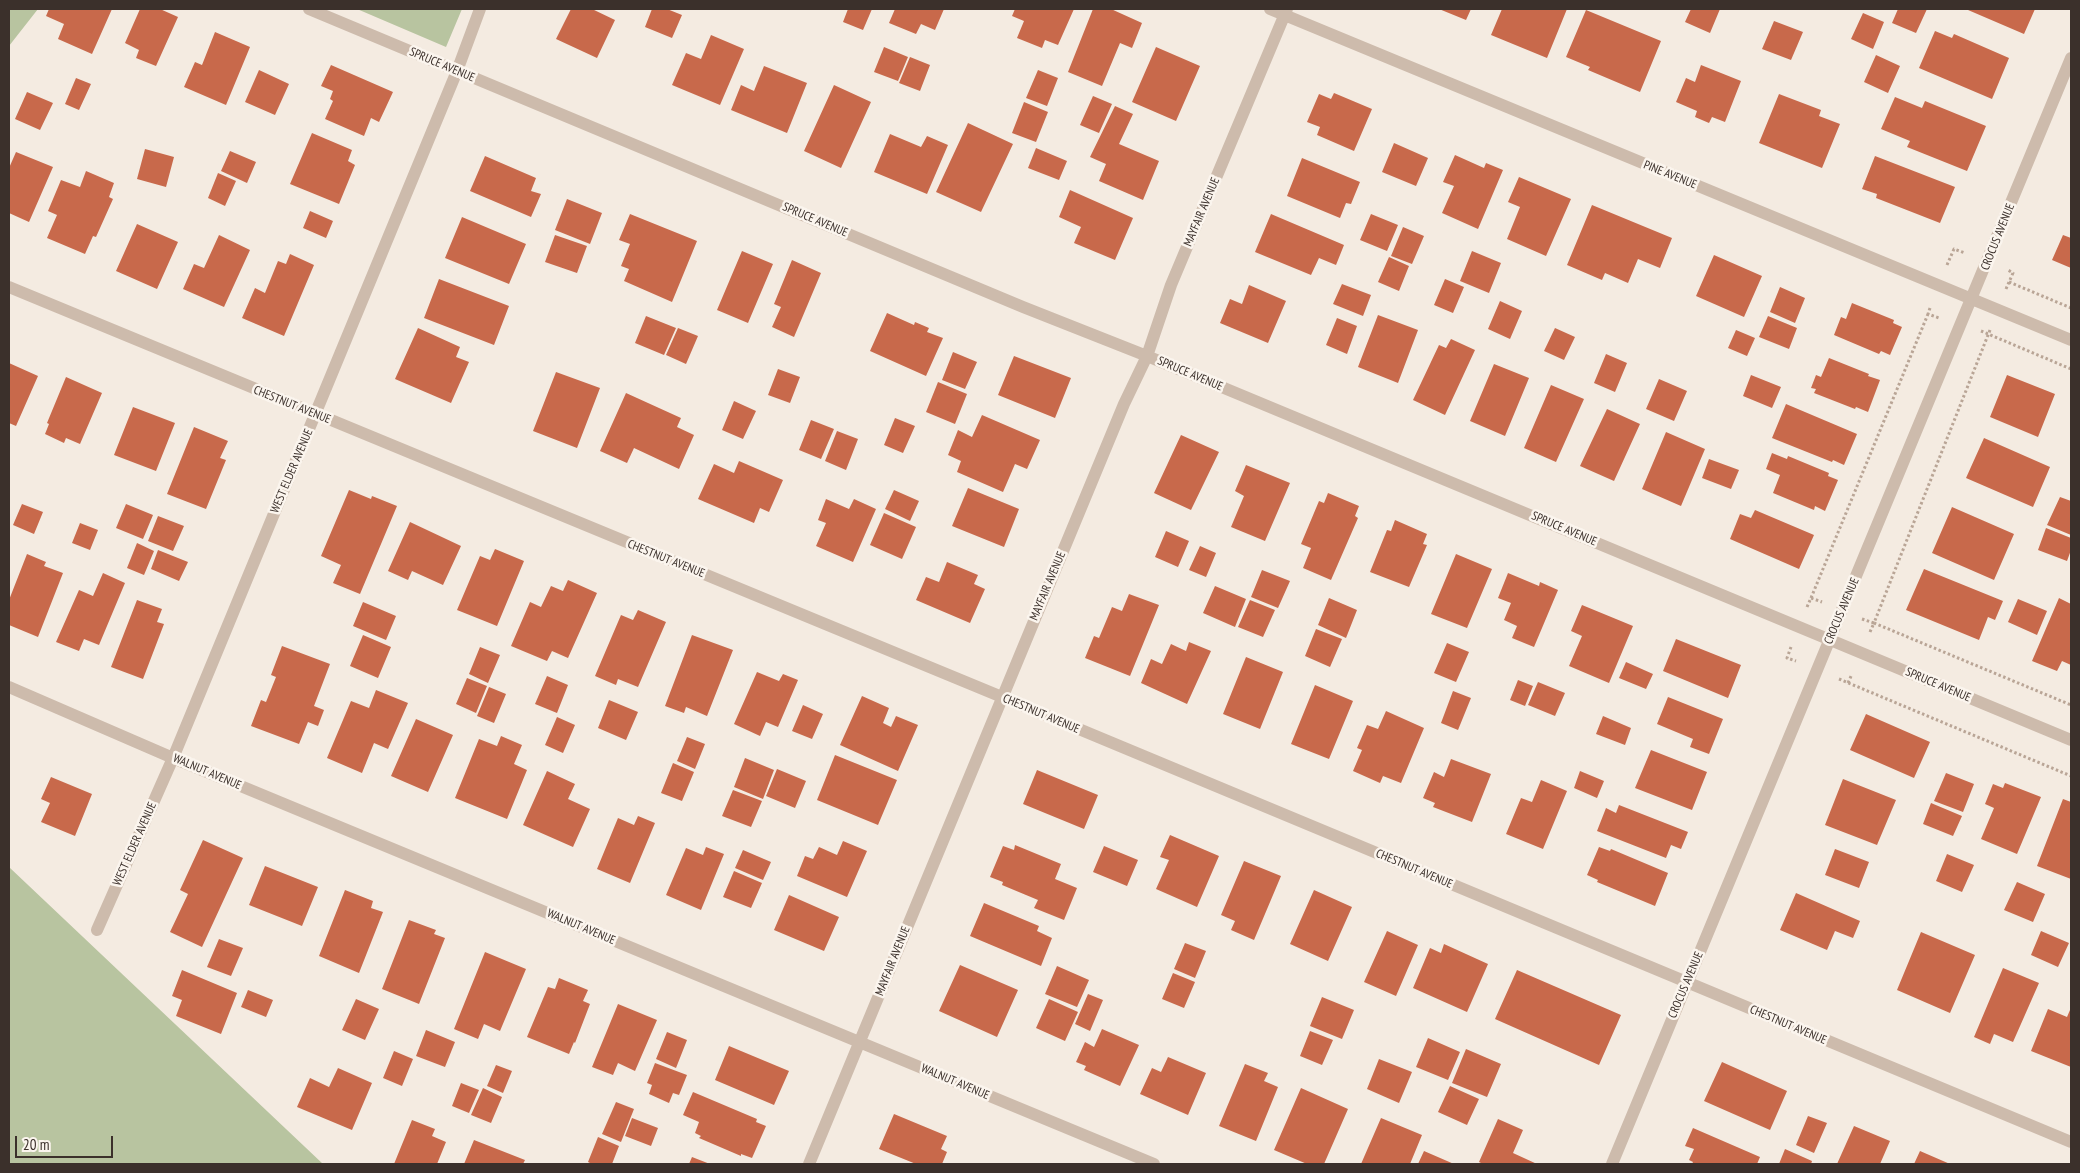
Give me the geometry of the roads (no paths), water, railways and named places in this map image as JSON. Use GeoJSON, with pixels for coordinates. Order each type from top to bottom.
{"type":"FeatureCollection","features":[{"type":"Feature","properties":{"kind":"street","name":"SPRUCE AVENUE"},"geometry":{"type":"LineString","coordinates":[[308,9],[1013,303],[1147,356],[2071,740]]}},
{"type":"Feature","properties":{"kind":"street","name":"WEST ELDER AVENUE"},"geometry":{"type":"LineString","coordinates":[[97,930],[173,758],[457,71],[480,9]]}},
{"type":"Feature","properties":{"kind":"street","name":"PINE AVENUE"},"geometry":{"type":"LineString","coordinates":[[1270,9],[1286,12],[2071,340]]}},
{"type":"Feature","properties":{"kind":"street","name":"MAYFAIR AVENUE"},"geometry":{"type":"LineString","coordinates":[[808,1164],[1124,404],[1147,356],[1171,286],[1286,12]]}},
{"type":"Feature","properties":{"kind":"street","name":"CROCUS AVENUE"},"geometry":{"type":"LineString","coordinates":[[1612,1164],[2071,58]]}},
{"type":"Feature","properties":{"kind":"street","name":"CHESTNUT AVENUE"},"geometry":{"type":"LineString","coordinates":[[9,288],[1002,697],[2071,1142]]}},
{"type":"Feature","properties":{"kind":"street","name":"WALNUT AVENUE"},"geometry":{"type":"LineString","coordinates":[[9,687],[173,758],[1154,1164]]}}]}
